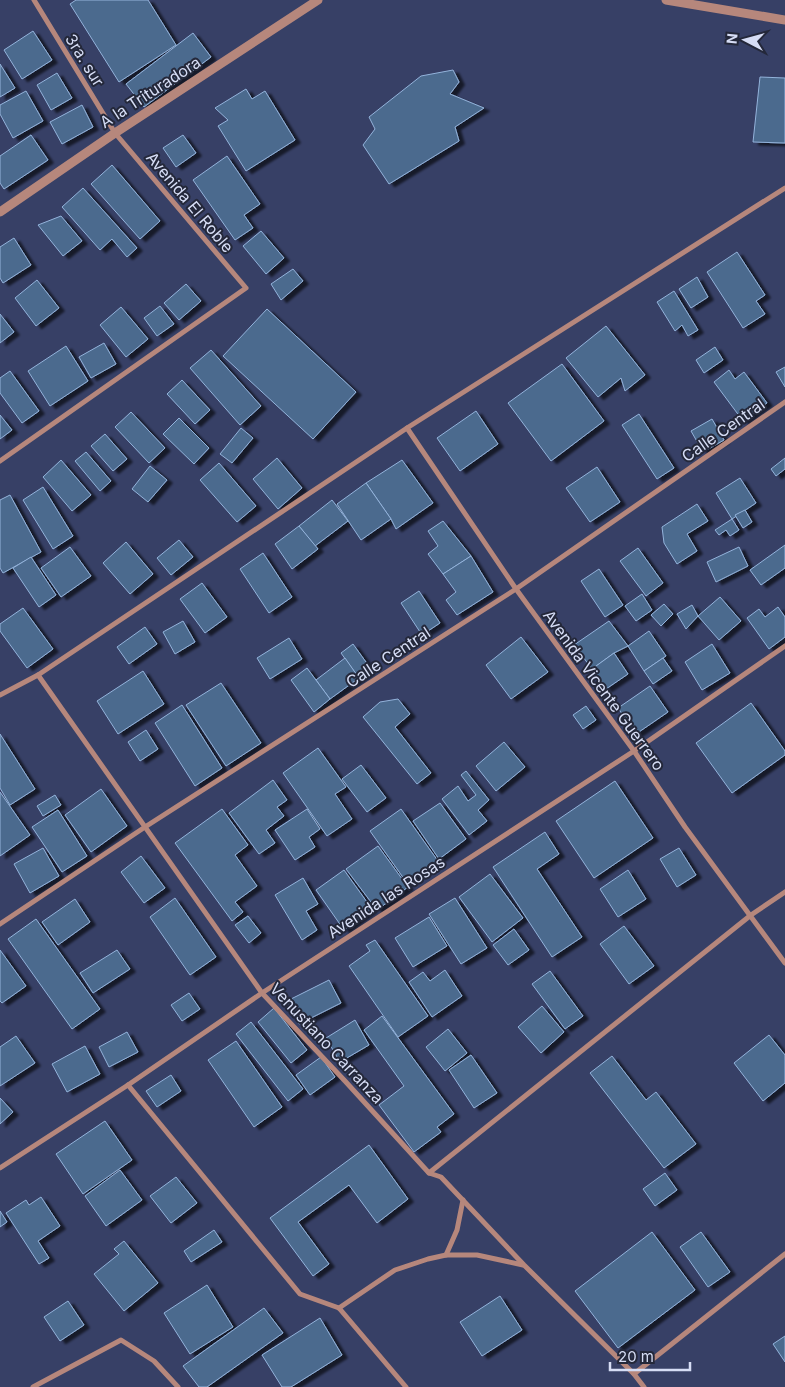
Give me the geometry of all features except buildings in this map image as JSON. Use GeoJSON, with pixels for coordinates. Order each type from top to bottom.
{"type":"FeatureCollection","features":[{"type":"Feature","properties":{"kind":"street","name":"3ra. sur"},"geometry":{"type":"LineString","coordinates":[[34,0],[116,133]]}},
{"type":"Feature","properties":{"kind":"street","name":"A la Trituradora"},"geometry":{"type":"LineString","coordinates":[[0,212],[318,0]]}},
{"type":"Feature","properties":{"kind":"street"},"geometry":{"type":"LineString","coordinates":[[666,0],[785,20]]}},
{"type":"Feature","properties":{"kind":"street","name":"Avenida El Roble"},"geometry":{"type":"LineString","coordinates":[[0,461],[246,288],[116,133]]}},
{"type":"Feature","properties":{"kind":"street"},"geometry":{"type":"LineString","coordinates":[[0,695],[38,675],[408,428],[785,188]]}},
{"type":"Feature","properties":{"kind":"street","name":"Calle Central"},"geometry":{"type":"LineString","coordinates":[[0,924],[145,828],[516,589],[785,402]]}},
{"type":"Feature","properties":{"kind":"street","name":"Avenida Vicente Guerrero"},"geometry":{"type":"LineString","coordinates":[[408,428],[516,589],[785,963]]}},
{"type":"Feature","properties":{"kind":"street","name":"Avenida las Rosas"},"geometry":{"type":"LineString","coordinates":[[0,1168],[128,1085],[262,993],[634,751],[785,646]]}},
{"type":"Feature","properties":{"kind":"street","name":"Venustiano Carranza"},"geometry":{"type":"LineString","coordinates":[[38,675],[262,993],[346,1081],[429,1173],[441,1177],[524,1265],[634,1374],[644,1387]]}},
{"type":"Feature","properties":{"kind":"street"},"geometry":{"type":"LineString","coordinates":[[429,1173],[751,915],[785,892]]}},
{"type":"Feature","properties":{"kind":"street"},"geometry":{"type":"LineString","coordinates":[[128,1085],[300,1294],[339,1308],[406,1387]]}},
{"type":"Feature","properties":{"kind":"street"},"geometry":{"type":"LineString","coordinates":[[446,1255],[457,1230],[463,1200]]}},
{"type":"Feature","properties":{"kind":"street"},"geometry":{"type":"LineString","coordinates":[[634,1374],[785,1254]]}},
{"type":"Feature","properties":{"kind":"street"},"geometry":{"type":"LineString","coordinates":[[339,1308],[395,1270],[428,1258],[446,1255],[476,1255],[524,1265]]}},
{"type":"Feature","properties":{"kind":"street"},"geometry":{"type":"LineString","coordinates":[[33,1387],[122,1340],[154,1361],[178,1387]]}}]}
